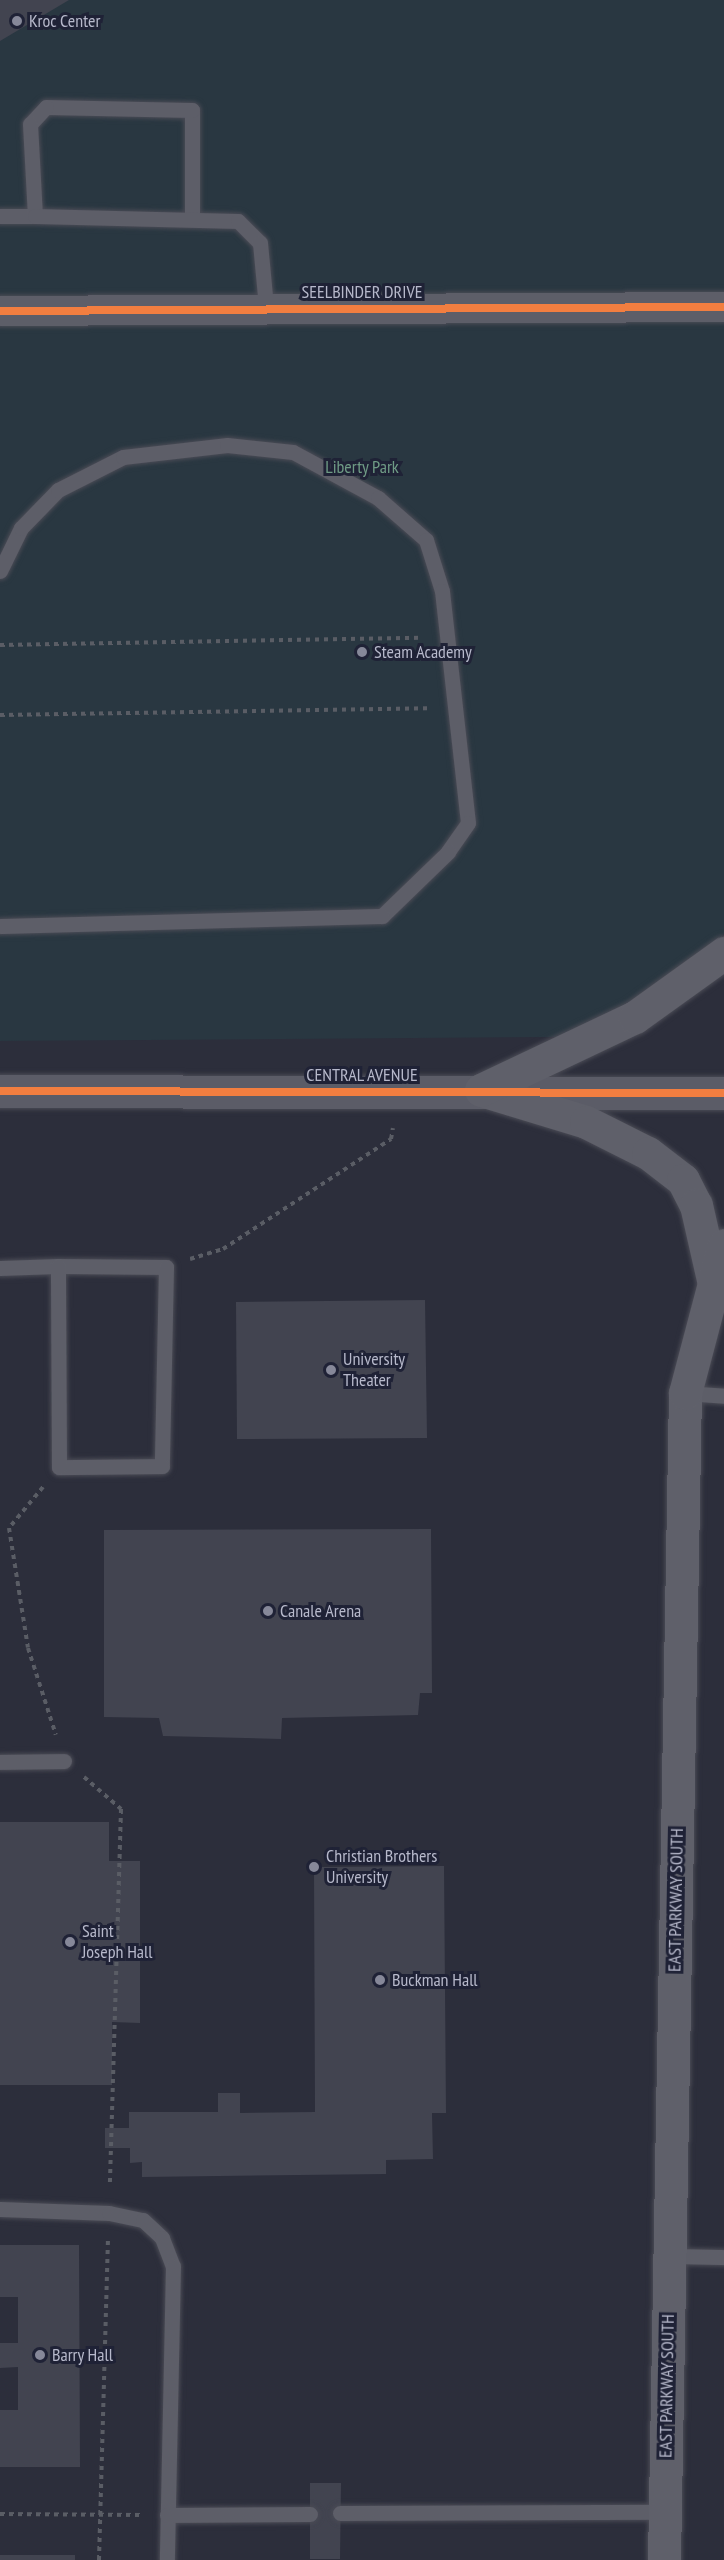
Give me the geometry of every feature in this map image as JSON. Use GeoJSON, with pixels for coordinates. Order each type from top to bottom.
{"type":"FeatureCollection","features":[{"type":"Feature","properties":{"kind":"main road"},"geometry":{"type":"LineString","coordinates":[[481,1090],[635,1017],[724,953]]}},
{"type":"Feature","properties":{"kind":"main road"},"geometry":{"type":"LineString","coordinates":[[481,1090],[586,1122],[648,1153],[682,1180],[696,1205],[714,1283]]}},
{"type":"Feature","properties":{"kind":"main road","name":"CENTRAL AVENUE"},"geometry":{"type":"LineString","coordinates":[[0,1091],[481,1090],[724,1093]]}},
{"type":"Feature","properties":{"kind":"main road","name":"EAST PARKWAY SOUTH"},"geometry":{"type":"LineString","coordinates":[[664,2560],[685,1393],[724,1245]]}},
{"type":"Feature","properties":{"kind":"street","name":"SEELBINDER DRIVE"},"geometry":{"type":"LineString","coordinates":[[0,311],[266,306],[724,307]]}},
{"type":"Feature","properties":{"kind":"lane"},"geometry":{"type":"LineString","coordinates":[[35,216],[30,124],[46,107],[97,105],[192,110],[192,216]]}},
{"type":"Feature","properties":{"kind":"lane"},"geometry":{"type":"LineString","coordinates":[[0,216],[192,216],[238,221],[260,243],[266,306]]}},
{"type":"Feature","properties":{"kind":"lane"},"geometry":{"type":"LineString","coordinates":[[0,571],[21,528],[58,490],[123,457],[226,445],[293,452],[360,488],[426,540],[452,651],[468,823],[448,852],[382,916],[0,926]]}},
{"type":"Feature","properties":{"kind":"lane"},"geometry":{"type":"LineString","coordinates":[[0,1268],[58,1266],[166,1266],[162,1466],[59,1467],[58,1266]]}},
{"type":"Feature","properties":{"kind":"lane"},"geometry":{"type":"LineString","coordinates":[[685,1393],[724,1396]]}},
{"type":"Feature","properties":{"kind":"lane"},"geometry":{"type":"LineString","coordinates":[[0,1762],[64,1761]]}},
{"type":"Feature","properties":{"kind":"lane"},"geometry":{"type":"LineString","coordinates":[[0,2209],[109,2213],[143,2220],[162,2238],[173,2266],[167,2560]]}},
{"type":"Feature","properties":{"kind":"lane"},"geometry":{"type":"LineString","coordinates":[[670,2256],[724,2257]]}},
{"type":"Feature","properties":{"kind":"lane"},"geometry":{"type":"LineString","coordinates":[[340,2514],[665,2512]]}},
{"type":"Feature","properties":{"kind":"lane"},"geometry":{"type":"LineString","coordinates":[[167,2515],[310,2514]]}},
{"type":"Feature","properties":{"kind":"path"},"geometry":{"type":"LineString","coordinates":[[0,645],[427,638]]}},
{"type":"Feature","properties":{"kind":"path"},"geometry":{"type":"LineString","coordinates":[[0,715],[434,708]]}},
{"type":"Feature","properties":{"kind":"path"},"geometry":{"type":"LineString","coordinates":[[166,1266],[223,1250],[392,1139],[398,1090]]}},
{"type":"Feature","properties":{"kind":"path"},"geometry":{"type":"LineString","coordinates":[[59,1467],[9,1528],[28,1648],[64,1761],[121,1809],[99,2560]]}},
{"type":"Feature","properties":{"kind":"path"},"geometry":{"type":"LineString","coordinates":[[0,2514],[167,2515]]}},
{"type":"Feature","properties":{"kind":"green space","name":"Liberty Park"},"geometry":{"type":"Polygon","coordinates":[[[0,0],[724,0],[724,933],[716,947],[581,1034],[557,1037],[0,1041],[0,0]]]}},
{"type":"Feature","properties":{"kind":"building","name":"Kroc Center"},"geometry":{"type":"Polygon","coordinates":[[[0,0],[69,0],[0,41],[0,0]]]}},
{"type":"Feature","properties":{"kind":"building","name":"University Theater"},"geometry":{"type":"Polygon","coordinates":[[[425,1300],[427,1438],[237,1439],[236,1302],[425,1300]]]}},
{"type":"Feature","properties":{"kind":"building","name":"Canale Arena"},"geometry":{"type":"Polygon","coordinates":[[[431,1529],[432,1693],[420,1693],[418,1715],[282,1718],[281,1739],[163,1736],[159,1718],[104,1717],[104,1530],[431,1529]]]}},
{"type":"Feature","properties":{"kind":"building","name":"Saint Joseph Hall"},"geometry":{"type":"Polygon","coordinates":[[[0,1822],[109,1822],[109,1861],[140,1861],[140,2023],[112,2022],[112,2085],[0,2085],[0,1822]]]}},
{"type":"Feature","properties":{"kind":"building","name":"Buckman Hall"},"geometry":{"type":"Polygon","coordinates":[[[444,1866],[446,2113],[432,2113],[433,2159],[386,2160],[386,2174],[142,2177],[142,2162],[130,2163],[130,2148],[105,2148],[105,2128],[129,2128],[129,2112],[218,2112],[218,2093],[240,2093],[240,2113],[315,2112],[314,1867],[444,1866]]]}},
{"type":"Feature","properties":{"kind":"building","name":"Barry Hall"},"geometry":{"type":"Polygon","coordinates":[[[0,2245],[79,2245],[80,2467],[0,2467],[0,2410],[18,2410],[18,2367],[0,2368],[0,2343],[18,2343],[18,2297],[0,2297],[0,2245]]]}},
{"type":"Feature","properties":{"kind":"building"},"geometry":{"type":"Polygon","coordinates":[[[310,2483],[341,2483],[340,2559],[310,2559],[310,2483]]]}},
{"type":"Feature","properties":{"kind":"building"},"geometry":{"type":"Polygon","coordinates":[[[0,2555],[75,2555],[75,2560],[0,2560],[0,2555]]]}},
{"type":"Feature","properties":{"kind":"cycle path"},"geometry":{"type":"LineString","coordinates":[[0,311],[724,307]]}},
{"type":"Feature","properties":{"kind":"cycle path"},"geometry":{"type":"LineString","coordinates":[[0,1091],[724,1093]]}},
{"type":"Feature","properties":{"kind":"place","name":"Kroc Center"},"geometry":{"type":"Point","coordinates":[17,21]}},
{"type":"Feature","properties":{"kind":"place","name":"Steam Academy"},"geometry":{"type":"Point","coordinates":[362,652]}},
{"type":"Feature","properties":{"kind":"place","name":"University Theater"},"geometry":{"type":"Point","coordinates":[331,1370]}},
{"type":"Feature","properties":{"kind":"place","name":"Canale Arena"},"geometry":{"type":"Point","coordinates":[268,1611]}},
{"type":"Feature","properties":{"kind":"place","name":"Christian Brothers University"},"geometry":{"type":"Point","coordinates":[314,1867]}},
{"type":"Feature","properties":{"kind":"place","name":"Saint Joseph Hall"},"geometry":{"type":"Point","coordinates":[70,1942]}},
{"type":"Feature","properties":{"kind":"place","name":"Buckman Hall"},"geometry":{"type":"Point","coordinates":[380,1980]}},
{"type":"Feature","properties":{"kind":"place","name":"Barry Hall"},"geometry":{"type":"Point","coordinates":[40,2355]}}]}
